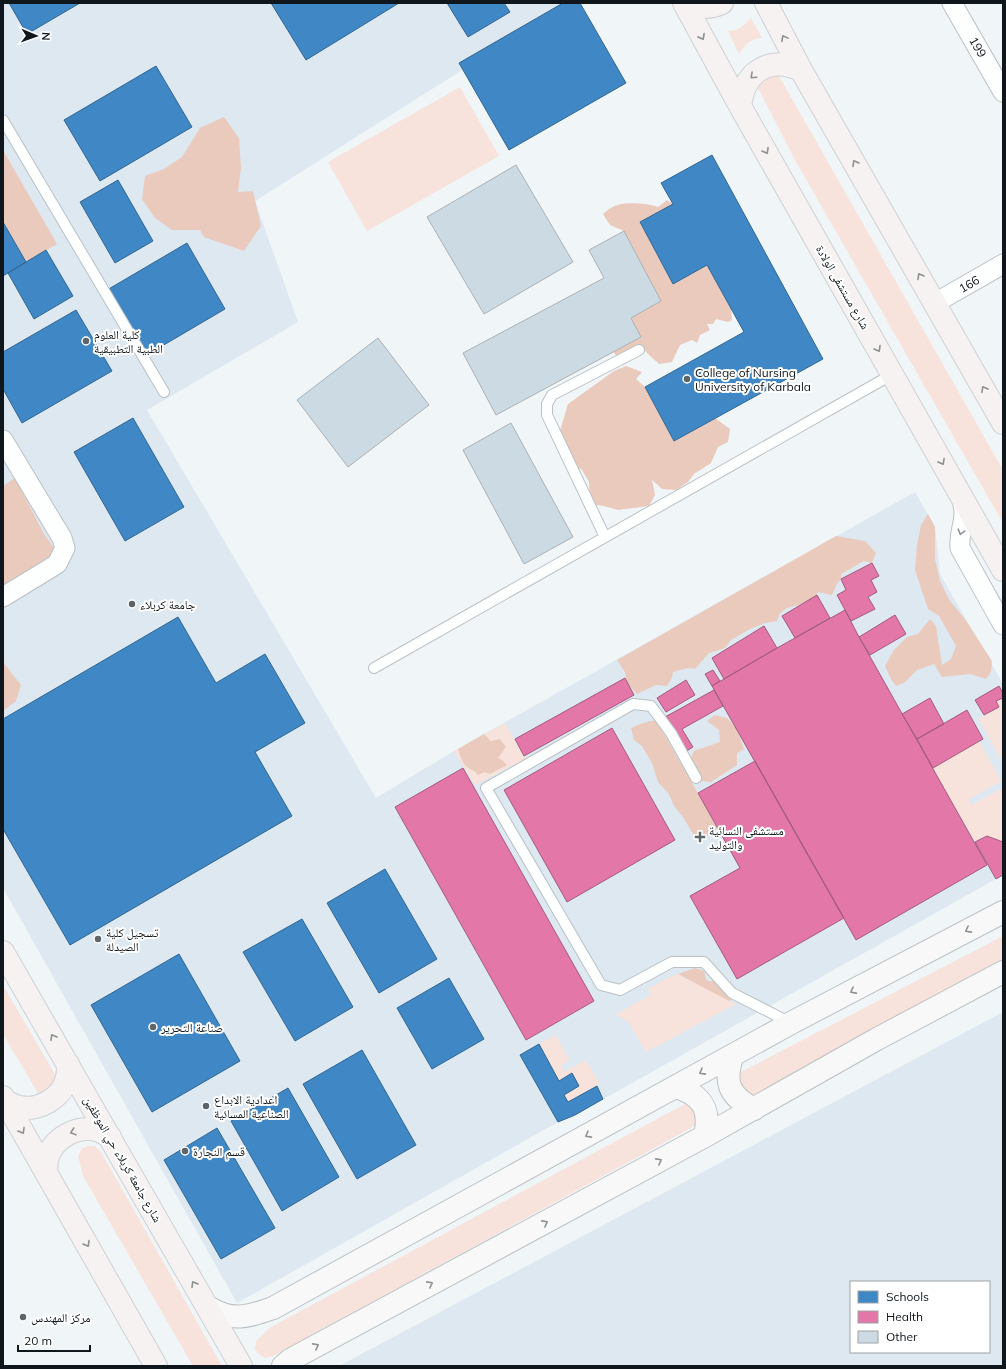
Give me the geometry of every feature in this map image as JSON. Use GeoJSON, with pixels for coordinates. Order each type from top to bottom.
{"type":"FeatureCollection","features":[{"type":"Feature","properties":{"kind":"main road","name":"شارع مستشفى الولادة"},"geometry":{"type":"LineString","coordinates":[[684,3],[740,106],[1003,570]]}},
{"type":"Feature","properties":{"kind":"main road"},"geometry":{"type":"LineString","coordinates":[[688,3],[700,7],[710,7],[722,3]]}},
{"type":"Feature","properties":{"kind":"main road"},"geometry":{"type":"LineString","coordinates":[[766,3],[801,70],[1003,423]]}},
{"type":"Feature","properties":{"kind":"main road"},"geometry":{"type":"LineString","coordinates":[[740,106],[742,91],[749,79],[764,67],[773,64],[783,64],[793,66],[801,70]]}},
{"type":"Feature","properties":{"kind":"main road"},"geometry":{"type":"LineString","coordinates":[[208,1307],[222,1314],[235,1317],[251,1316],[273,1308],[791,1023],[1003,912]]}},
{"type":"Feature","properties":{"kind":"main road","name":"شارع جامعة كربلاء حي الموظفين"},"geometry":{"type":"LineString","coordinates":[[3,952],[241,1366]]}},
{"type":"Feature","properties":{"kind":"main road"},"geometry":{"type":"LineString","coordinates":[[283,1366],[296,1357],[705,1136],[877,1039],[1003,972]]}},
{"type":"Feature","properties":{"kind":"main road"},"geometry":{"type":"LineString","coordinates":[[733,1055],[728,1068],[728,1081],[734,1094],[743,1103],[754,1109]]}},
{"type":"Feature","properties":{"kind":"main road"},"geometry":{"type":"LineString","coordinates":[[4,1099],[16,1106],[30,1108],[42,1105],[53,1099],[62,1089],[67,1077],[68,1064]]}},
{"type":"Feature","properties":{"kind":"main road"},"geometry":{"type":"LineString","coordinates":[[676,1087],[688,1091],[699,1099],[706,1110],[708,1123],[705,1136]]}},
{"type":"Feature","properties":{"kind":"main road"},"geometry":{"type":"LineString","coordinates":[[4,1099],[154,1365]]}},
{"type":"Feature","properties":{"kind":"main road"},"geometry":{"type":"LineString","coordinates":[[46,1172],[47,1159],[52,1147],[61,1137],[73,1131],[86,1129],[99,1131],[110,1137]]}},
{"type":"Feature","properties":{"kind":"street","name":"199"},"geometry":{"type":"LineString","coordinates":[[952,3],[1003,92]]}},
{"type":"Feature","properties":{"kind":"street","name":"166"},"geometry":{"type":"LineString","coordinates":[[935,303],[1003,264]]}},
{"type":"Feature","properties":{"kind":"street"},"geometry":{"type":"LineString","coordinates":[[3,440],[62,538],[64,548],[57,564],[3,597]]}},
{"type":"Feature","properties":{"kind":"street"},"geometry":{"type":"LineString","coordinates":[[960,494],[965,515],[960,537],[960,548],[1003,625]]}},
{"type":"Feature","properties":{"kind":"lane"},"geometry":{"type":"LineString","coordinates":[[3,120],[164,392]]}},
{"type":"Feature","properties":{"kind":"lane"},"geometry":{"type":"LineString","coordinates":[[605,538],[547,415],[547,404],[552,395],[639,350]]}},
{"type":"Feature","properties":{"kind":"lane"},"geometry":{"type":"LineString","coordinates":[[374,668],[893,374]]}},
{"type":"Feature","properties":{"kind":"lane"},"geometry":{"type":"LineString","coordinates":[[696,778],[671,733],[651,706],[634,704],[486,788],[601,986],[620,990],[672,962],[704,962],[732,993],[791,1023]]}},
{"type":"Feature","properties":{"kind":"shaded area"},"geometry":{"type":"Polygon","coordinates":[[[3,3],[568,3],[255,201],[298,322],[147,410],[376,798],[454,751],[915,492],[935,527],[940,574],[1003,684],[1003,875],[575,1115],[558,1122],[237,1303],[3,888],[3,3]]]}},
{"type":"Feature","properties":{"kind":"shaded area"},"geometry":{"type":"Polygon","coordinates":[[[751,18],[762,38],[751,41],[739,54],[728,31],[741,28],[751,18]]]}},
{"type":"Feature","properties":{"kind":"shaded area"},"geometry":{"type":"Polygon","coordinates":[[[768,76],[779,76],[1003,470],[1003,523],[795,160],[757,86],[768,76]]]}},
{"type":"Feature","properties":{"kind":"shaded area"},"geometry":{"type":"Polygon","coordinates":[[[460,87],[499,156],[367,231],[328,162],[460,87]]]}},
{"type":"Feature","properties":{"kind":"shaded area"},"geometry":{"type":"Polygon","coordinates":[[[224,117],[239,138],[241,168],[238,192],[253,191],[261,226],[244,251],[204,237],[200,230],[172,230],[155,218],[142,199],[145,176],[164,169],[182,157],[200,128],[224,117]]]}},
{"type":"Feature","properties":{"kind":"shaded area"},"geometry":{"type":"Polygon","coordinates":[[[3,150],[57,244],[26,262],[3,222],[3,150]]]}},
{"type":"Feature","properties":{"kind":"shaded area"},"geometry":{"type":"Polygon","coordinates":[[[667,200],[673,204],[640,223],[673,284],[707,265],[731,308],[732,320],[728,322],[716,319],[713,324],[707,324],[710,330],[700,335],[697,343],[692,340],[680,345],[672,362],[659,364],[646,352],[643,347],[617,356],[613,352],[641,337],[631,318],[661,301],[624,231],[610,225],[603,214],[610,208],[621,204],[647,204],[658,207],[667,200]]]}},
{"type":"Feature","properties":{"kind":"shaded area"},"geometry":{"type":"Polygon","coordinates":[[[626,366],[642,372],[636,379],[645,387],[674,441],[715,418],[730,429],[728,442],[718,447],[711,463],[694,474],[688,482],[676,490],[662,489],[652,480],[655,495],[649,506],[618,510],[590,504],[589,482],[582,470],[567,461],[557,441],[568,404],[614,371],[626,366]]]}},
{"type":"Feature","properties":{"kind":"shaded area"},"geometry":{"type":"Polygon","coordinates":[[[15,478],[44,534],[63,560],[3,596],[3,486],[15,478]]]}},
{"type":"Feature","properties":{"kind":"shaded area"},"geometry":{"type":"Polygon","coordinates":[[[928,514],[935,527],[935,559],[940,581],[950,601],[965,619],[992,661],[991,672],[986,679],[970,674],[942,677],[934,664],[917,670],[904,683],[896,686],[885,666],[894,650],[907,637],[918,634],[930,619],[936,626],[942,665],[951,659],[956,646],[939,616],[928,609],[915,570],[917,545],[921,525],[928,514]]]}},
{"type":"Feature","properties":{"kind":"shaded area"},"geometry":{"type":"Polygon","coordinates":[[[836,536],[865,541],[876,553],[872,563],[864,561],[841,574],[841,579],[832,595],[818,592],[813,601],[787,608],[780,613],[777,621],[765,623],[750,629],[731,640],[725,648],[709,653],[695,669],[688,668],[673,672],[672,678],[667,686],[656,685],[637,694],[627,683],[625,672],[617,660],[836,536]]]}},
{"type":"Feature","properties":{"kind":"shaded area"},"geometry":{"type":"Polygon","coordinates":[[[3,662],[21,685],[16,701],[3,711],[3,662]]]}},
{"type":"Feature","properties":{"kind":"shaded area"},"geometry":{"type":"Polygon","coordinates":[[[1003,698],[1003,763],[979,719],[999,707],[996,701],[1003,698]]]}},
{"type":"Feature","properties":{"kind":"shaded area"},"geometry":{"type":"Polygon","coordinates":[[[715,715],[727,718],[737,729],[744,749],[737,753],[737,765],[711,782],[702,781],[696,778],[697,768],[691,758],[694,751],[720,742],[719,730],[707,721],[715,715]]]}},
{"type":"Feature","properties":{"kind":"shaded area"},"geometry":{"type":"Polygon","coordinates":[[[656,720],[718,828],[708,836],[696,839],[683,817],[674,806],[669,794],[658,782],[652,763],[642,746],[634,740],[631,728],[656,720]]]}},
{"type":"Feature","properties":{"kind":"shaded area"},"geometry":{"type":"Polygon","coordinates":[[[505,723],[525,759],[475,785],[454,751],[505,723]]]}},
{"type":"Feature","properties":{"kind":"shaded area"},"geometry":{"type":"Polygon","coordinates":[[[484,734],[491,741],[500,739],[506,747],[498,758],[507,765],[490,774],[484,772],[478,775],[465,765],[461,759],[458,749],[484,734]]]}},
{"type":"Feature","properties":{"kind":"shaded area"},"geometry":{"type":"Polygon","coordinates":[[[979,741],[1001,781],[968,800],[971,805],[1003,788],[1003,842],[987,836],[975,842],[933,768],[979,741]]]}},
{"type":"Feature","properties":{"kind":"shaded area"},"geometry":{"type":"Polygon","coordinates":[[[1003,936],[1003,963],[757,1093],[750,1096],[744,1095],[737,1078],[741,1072],[1003,936]]]}},
{"type":"Feature","properties":{"kind":"shaded area"},"geometry":{"type":"Polygon","coordinates":[[[695,968],[704,971],[706,980],[712,982],[715,975],[731,997],[731,1000],[729,1001],[678,974],[695,968]]]}},
{"type":"Feature","properties":{"kind":"shaded area"},"geometry":{"type":"Polygon","coordinates":[[[678,974],[736,1004],[646,1052],[629,1023],[616,1014],[651,995],[648,989],[665,979],[678,974]]]}},
{"type":"Feature","properties":{"kind":"shaded area"},"geometry":{"type":"Polygon","coordinates":[[[3,985],[57,1078],[59,1085],[39,1095],[3,1034],[3,985]]]}},
{"type":"Feature","properties":{"kind":"shaded area"},"geometry":{"type":"Polygon","coordinates":[[[1003,1012],[1003,1366],[339,1366],[1003,1012]]]}},
{"type":"Feature","properties":{"kind":"shaded area"},"geometry":{"type":"Polygon","coordinates":[[[556,1035],[569,1060],[561,1065],[564,1072],[586,1060],[600,1084],[568,1102],[564,1095],[579,1086],[572,1073],[559,1081],[539,1044],[556,1035]]]}},
{"type":"Feature","properties":{"kind":"shaded area"},"geometry":{"type":"Polygon","coordinates":[[[685,1104],[693,1106],[697,1111],[696,1124],[691,1128],[273,1356],[265,1358],[255,1349],[256,1341],[271,1327],[685,1104]]]}},
{"type":"Feature","properties":{"kind":"shaded area"},"geometry":{"type":"Polygon","coordinates":[[[95,1146],[101,1152],[222,1366],[193,1366],[83,1176],[78,1156],[82,1148],[95,1146]]]}},
{"type":"Feature","properties":{"kind":"building: Schools"},"geometry":{"type":"Polygon","coordinates":[[[9,3],[80,3],[27,34],[9,3]]]}},
{"type":"Feature","properties":{"kind":"building: Schools"},"geometry":{"type":"Polygon","coordinates":[[[271,3],[399,3],[306,60],[271,3]]]}},
{"type":"Feature","properties":{"kind":"building: Schools"},"geometry":{"type":"Polygon","coordinates":[[[447,3],[504,3],[510,12],[468,37],[447,3]]]}},
{"type":"Feature","properties":{"kind":"building: Schools"},"geometry":{"type":"Polygon","coordinates":[[[563,3],[580,3],[626,83],[509,150],[459,63],[563,3]]]}},
{"type":"Feature","properties":{"kind":"building: Schools"},"geometry":{"type":"Polygon","coordinates":[[[156,66],[192,127],[100,181],[64,120],[156,66]]]}},
{"type":"Feature","properties":{"kind":"building: Schools"},"geometry":{"type":"Polygon","coordinates":[[[712,155],[823,359],[674,441],[645,387],[744,332],[707,265],[673,284],[640,222],[673,204],[661,183],[712,155]]]}},
{"type":"Feature","properties":{"kind":"building: Schools"},"geometry":{"type":"Polygon","coordinates":[[[118,180],[153,241],[115,263],[80,202],[118,180]]]}},
{"type":"Feature","properties":{"kind":"building: Schools"},"geometry":{"type":"Polygon","coordinates":[[[3,222],[26,262],[3,276],[3,222]]]}},
{"type":"Feature","properties":{"kind":"building: Schools"},"geometry":{"type":"Polygon","coordinates":[[[187,243],[225,309],[145,356],[107,290],[187,243]]]}},
{"type":"Feature","properties":{"kind":"building: Schools"},"geometry":{"type":"Polygon","coordinates":[[[46,250],[73,296],[34,319],[8,273],[46,250]]]}},
{"type":"Feature","properties":{"kind":"building: Schools"},"geometry":{"type":"Polygon","coordinates":[[[76,310],[112,371],[22,423],[3,389],[3,352],[76,310]]]}},
{"type":"Feature","properties":{"kind":"building: Schools"},"geometry":{"type":"Polygon","coordinates":[[[133,418],[184,507],[125,541],[74,452],[133,418]]]}},
{"type":"Feature","properties":{"kind":"building: Schools"},"geometry":{"type":"Polygon","coordinates":[[[178,617],[216,683],[265,654],[305,723],[255,752],[292,816],[70,945],[3,829],[3,719],[178,617]]]}},
{"type":"Feature","properties":{"kind":"building: Schools"},"geometry":{"type":"Polygon","coordinates":[[[385,869],[437,959],[379,993],[327,903],[385,869]]]}},
{"type":"Feature","properties":{"kind":"building: Schools"},"geometry":{"type":"Polygon","coordinates":[[[302,919],[353,1007],[295,1041],[243,952],[302,919]]]}},
{"type":"Feature","properties":{"kind":"building: Schools"},"geometry":{"type":"Polygon","coordinates":[[[179,954],[240,1061],[152,1112],[91,1005],[179,954]]]}},
{"type":"Feature","properties":{"kind":"building: Schools"},"geometry":{"type":"Polygon","coordinates":[[[449,978],[484,1039],[432,1069],[397,1008],[449,978]]]}},
{"type":"Feature","properties":{"kind":"building: Schools"},"geometry":{"type":"Polygon","coordinates":[[[539,1044],[559,1081],[572,1073],[579,1086],[564,1095],[568,1102],[597,1086],[603,1099],[575,1115],[558,1122],[520,1055],[539,1044]]]}},
{"type":"Feature","properties":{"kind":"building: Schools"},"geometry":{"type":"Polygon","coordinates":[[[362,1050],[416,1145],[357,1179],[303,1084],[362,1050]]]}},
{"type":"Feature","properties":{"kind":"building: Schools"},"geometry":{"type":"Polygon","coordinates":[[[288,1088],[339,1177],[282,1211],[231,1121],[288,1088]]]}},
{"type":"Feature","properties":{"kind":"building: Schools"},"geometry":{"type":"Polygon","coordinates":[[[217,1128],[275,1228],[221,1259],[164,1160],[217,1128]]]}},
{"type":"Feature","properties":{"kind":"building: Health"},"geometry":{"type":"Polygon","coordinates":[[[872,563],[879,576],[871,580],[877,592],[868,597],[875,609],[851,621],[837,595],[846,590],[841,579],[872,563]]]}},
{"type":"Feature","properties":{"kind":"building: Health"},"geometry":{"type":"Polygon","coordinates":[[[817,595],[830,618],[795,638],[782,616],[817,595]]]}},
{"type":"Feature","properties":{"kind":"building: Health"},"geometry":{"type":"Polygon","coordinates":[[[845,610],[987,865],[856,940],[712,686],[845,610]]]}},
{"type":"Feature","properties":{"kind":"building: Health"},"geometry":{"type":"Polygon","coordinates":[[[895,615],[906,634],[870,655],[859,637],[895,615]]]}},
{"type":"Feature","properties":{"kind":"building: Health"},"geometry":{"type":"Polygon","coordinates":[[[764,626],[777,648],[724,679],[712,658],[764,626]]]}},
{"type":"Feature","properties":{"kind":"building: Health"},"geometry":{"type":"Polygon","coordinates":[[[713,670],[720,681],[712,686],[705,674],[713,670]]]}},
{"type":"Feature","properties":{"kind":"building: Health"},"geometry":{"type":"Polygon","coordinates":[[[625,678],[634,695],[524,756],[515,739],[625,678]]]}},
{"type":"Feature","properties":{"kind":"building: Health"},"geometry":{"type":"Polygon","coordinates":[[[686,680],[695,695],[666,712],[657,698],[686,680]]]}},
{"type":"Feature","properties":{"kind":"building: Health"},"geometry":{"type":"Polygon","coordinates":[[[999,686],[1003,693],[1003,698],[996,701],[999,707],[984,715],[975,700],[999,686]]]}},
{"type":"Feature","properties":{"kind":"building: Health"},"geometry":{"type":"Polygon","coordinates":[[[714,690],[723,706],[682,729],[693,747],[685,752],[665,717],[714,690]]]}},
{"type":"Feature","properties":{"kind":"building: Health"},"geometry":{"type":"Polygon","coordinates":[[[930,698],[944,724],[917,739],[902,714],[930,698]]]}},
{"type":"Feature","properties":{"kind":"building: Health"},"geometry":{"type":"Polygon","coordinates":[[[967,710],[983,739],[933,768],[917,739],[967,710]]]}},
{"type":"Feature","properties":{"kind":"building: Health"},"geometry":{"type":"Polygon","coordinates":[[[612,728],[675,840],[567,902],[504,790],[612,728]]]}},
{"type":"Feature","properties":{"kind":"building: Health"},"geometry":{"type":"Polygon","coordinates":[[[755,761],[844,918],[737,979],[690,896],[740,868],[698,793],[755,761]]]}},
{"type":"Feature","properties":{"kind":"building: Health"},"geometry":{"type":"Polygon","coordinates":[[[463,768],[594,1001],[526,1040],[395,807],[463,768]]]}},
{"type":"Feature","properties":{"kind":"building: Health"},"geometry":{"type":"Polygon","coordinates":[[[987,836],[1003,842],[1003,875],[996,879],[975,842],[987,836]]]}},
{"type":"Feature","properties":{"kind":"building: Other"},"geometry":{"type":"Polygon","coordinates":[[[516,165],[573,262],[484,314],[427,217],[516,165]]]}},
{"type":"Feature","properties":{"kind":"building: Other"},"geometry":{"type":"Polygon","coordinates":[[[624,231],[661,301],[631,318],[641,337],[496,415],[463,353],[604,278],[589,250],[624,231]]]}},
{"type":"Feature","properties":{"kind":"building: Other"},"geometry":{"type":"Polygon","coordinates":[[[378,338],[429,405],[348,467],[297,400],[378,338]]]}},
{"type":"Feature","properties":{"kind":"building: Other"},"geometry":{"type":"Polygon","coordinates":[[[511,423],[573,537],[524,564],[463,450],[511,423]]]}},
{"type":"Feature","properties":{"kind":"place","name":"كلية العلوم الطبية التطبيقية"},"geometry":{"type":"Point","coordinates":[86,341]}},
{"type":"Feature","properties":{"kind":"place","name":"College of Nursing University of Karbala"},"geometry":{"type":"Point","coordinates":[687,379]}},
{"type":"Feature","properties":{"kind":"place","name":"جامعة كربلاء"},"geometry":{"type":"Point","coordinates":[132,604]}},
{"type":"Feature","properties":{"kind":"place","name":"مستشفى النسائية والتوليد"},"geometry":{"type":"Point","coordinates":[700,837]}},
{"type":"Feature","properties":{"kind":"place","name":"تسجيل كلية الصيدلة"},"geometry":{"type":"Point","coordinates":[98,939]}},
{"type":"Feature","properties":{"kind":"place","name":"صناعة التحرير"},"geometry":{"type":"Point","coordinates":[153,1027]}},
{"type":"Feature","properties":{"kind":"place","name":"اعدادية الابداع الصناعية المسائية"},"geometry":{"type":"Point","coordinates":[206,1106]}},
{"type":"Feature","properties":{"kind":"place","name":"قسم النجارة"},"geometry":{"type":"Point","coordinates":[185,1151]}},
{"type":"Feature","properties":{"kind":"place","name":"مركز المهندس"},"geometry":{"type":"Point","coordinates":[23,1317]}}]}
